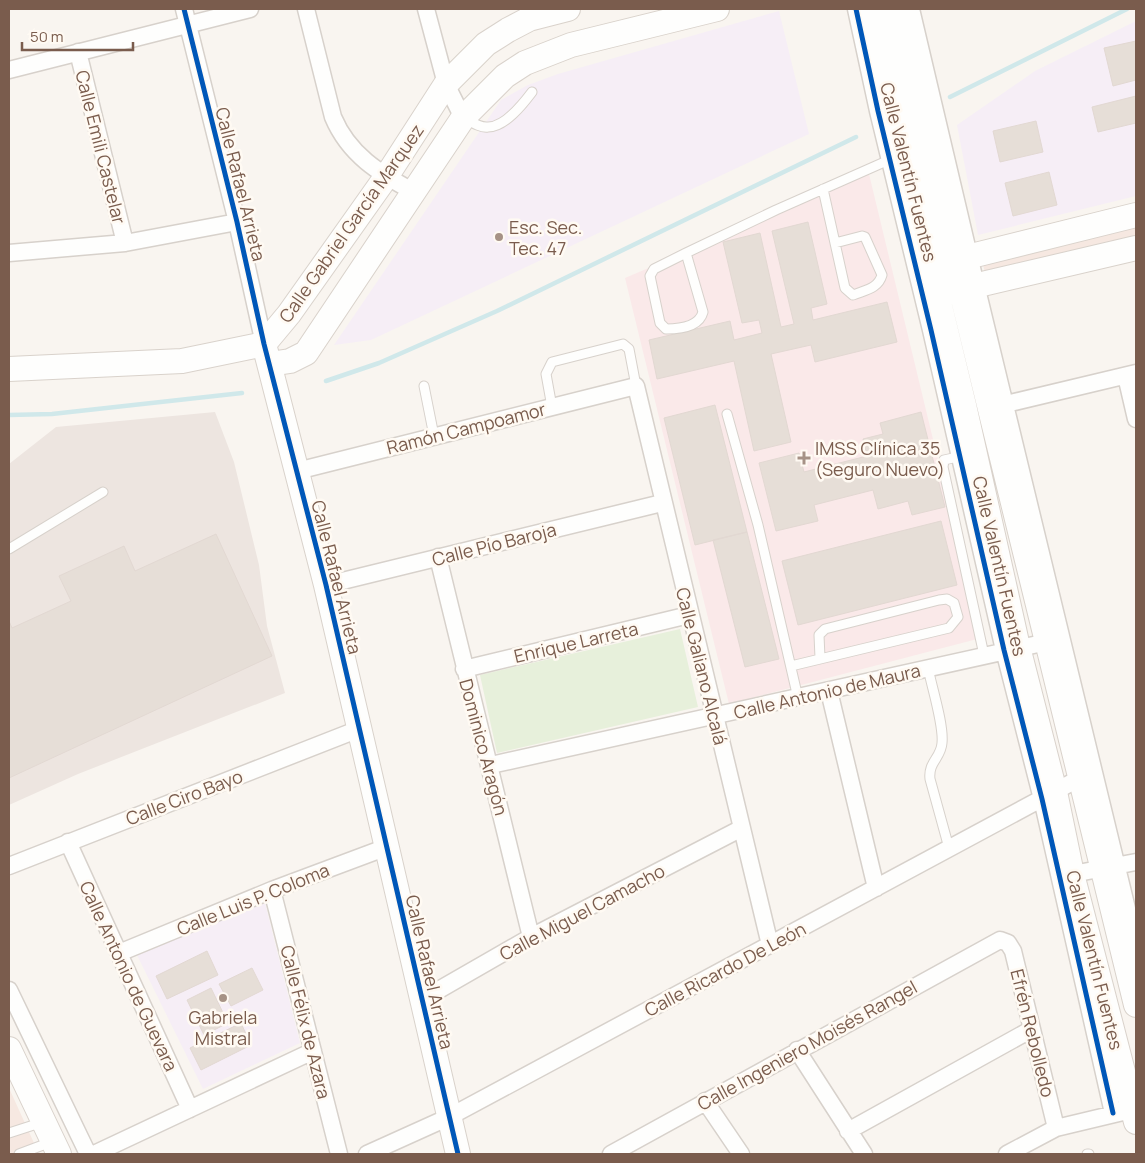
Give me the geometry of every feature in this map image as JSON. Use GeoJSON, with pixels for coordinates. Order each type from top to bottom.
{"type":"FeatureCollection","features":[{"type":"Feature","properties":{"kind":"street"},"geometry":{"type":"LineString","coordinates":[[9,70],[78,52],[186,17],[250,9]]}},
{"type":"Feature","properties":{"kind":"street"},"geometry":{"type":"LineString","coordinates":[[306,9],[333,117],[339,132],[353,151],[386,177],[414,192]]}},
{"type":"Feature","properties":{"kind":"street"},"geometry":{"type":"LineString","coordinates":[[426,9],[446,84],[463,118]]}},
{"type":"Feature","properties":{"kind":"street","name":"Calle Gabriel García Marquez"},"geometry":{"type":"LineString","coordinates":[[267,354],[289,314],[386,177],[446,84],[486,44],[508,30],[530,19],[568,9]]}},
{"type":"Feature","properties":{"kind":"street","name":"Calle Gabriel García Marquez"},"geometry":{"type":"LineString","coordinates":[[9,369],[182,361],[267,354],[290,361],[306,353],[463,118],[505,76],[525,63],[571,45],[717,9]]}},
{"type":"Feature","properties":{"kind":"street","name":"Calle Valentín Fuentes"},"geometry":{"type":"LineString","coordinates":[[887,12],[922,95],[933,141],[943,263],[930,296],[982,452],[1020,534],[1080,778],[1110,867],[1136,1005]]}},
{"type":"Feature","properties":{"kind":"street","name":"Calle Valentín Fuentes"},"geometry":{"type":"LineString","coordinates":[[887,12],[884,107],[893,153],[943,263],[968,287],[982,452],[1011,648],[1048,795],[1065,875],[1128,1115]]}},
{"type":"Feature","properties":{"kind":"street","name":"Calle Rafael Arrieta"},"geometry":{"type":"LineString","coordinates":[[186,17],[237,222],[267,354],[326,585],[458,1154]]}},
{"type":"Feature","properties":{"kind":"street","name":"Calle Emili Castelar"},"geometry":{"type":"LineString","coordinates":[[78,52],[125,243]]}},
{"type":"Feature","properties":{"kind":"street"},"geometry":{"type":"LineString","coordinates":[[943,263],[1136,215]]}},
{"type":"Feature","properties":{"kind":"street"},"geometry":{"type":"LineString","coordinates":[[9,253],[125,243],[237,222]]}},
{"type":"Feature","properties":{"kind":"street"},"geometry":{"type":"LineString","coordinates":[[930,296],[1136,248]]}},
{"type":"Feature","properties":{"kind":"street"},"geometry":{"type":"LineString","coordinates":[[968,287],[1006,404],[1030,501],[1110,867],[1136,946]]}},
{"type":"Feature","properties":{"kind":"street"},"geometry":{"type":"LineString","coordinates":[[1006,404],[1131,374],[1136,420]]}},
{"type":"Feature","properties":{"kind":"street","name":"Ramón Campoamor"},"geometry":{"type":"LineString","coordinates":[[297,470],[636,386]]}},
{"type":"Feature","properties":{"kind":"street","name":"Calle Galiano Alcalá"},"geometry":{"type":"LineString","coordinates":[[636,386],[662,503],[770,944]]}},
{"type":"Feature","properties":{"kind":"street"},"geometry":{"type":"LineString","coordinates":[[1020,534],[1030,501]]}},
{"type":"Feature","properties":{"kind":"street","name":"Calle Pío Baroja"},"geometry":{"type":"LineString","coordinates":[[326,585],[662,503]]}},
{"type":"Feature","properties":{"kind":"street","name":"Dominico Aragón"},"geometry":{"type":"LineString","coordinates":[[438,557],[464,669],[491,765],[531,937]]}},
{"type":"Feature","properties":{"kind":"street","name":"Enrique Larreta"},"geometry":{"type":"LineString","coordinates":[[464,669],[689,615]]}},
{"type":"Feature","properties":{"kind":"street","name":"Calle Antonio de Maura"},"geometry":{"type":"LineString","coordinates":[[491,765],[798,698],[1011,648],[1047,642]]}},
{"type":"Feature","properties":{"kind":"street"},"geometry":{"type":"LineString","coordinates":[[829,691],[876,888]]}},
{"type":"Feature","properties":{"kind":"street","name":"Calle Ciro Bayo"},"geometry":{"type":"LineString","coordinates":[[9,866],[359,729]]}},
{"type":"Feature","properties":{"kind":"street","name":"Calle Ricardo De León"},"geometry":{"type":"LineString","coordinates":[[368,1154],[449,1117],[1080,778]]}},
{"type":"Feature","properties":{"kind":"street","name":"Calle Miguel Camacho"},"geometry":{"type":"LineString","coordinates":[[423,999],[531,937],[742,828]]}},
{"type":"Feature","properties":{"kind":"street","name":"Calle Antonio de Guevara"},"geometry":{"type":"LineString","coordinates":[[68,842],[190,1109]]}},
{"type":"Feature","properties":{"kind":"street","name":"Calle Luis P. Coloma"},"geometry":{"type":"LineString","coordinates":[[119,953],[272,890],[387,847]]}},
{"type":"Feature","properties":{"kind":"street"},"geometry":{"type":"LineString","coordinates":[[1065,875],[1136,862]]}},
{"type":"Feature","properties":{"kind":"street","name":"Calle Félix de Azara"},"geometry":{"type":"LineString","coordinates":[[272,890],[340,1154]]}},
{"type":"Feature","properties":{"kind":"street","name":"Efrén Rebolledo"},"geometry":{"type":"LineString","coordinates":[[1004,940],[1013,951],[1056,1128]]}},
{"type":"Feature","properties":{"kind":"street","name":"Calle Ingeniero Moisés Rangel"},"geometry":{"type":"LineString","coordinates":[[621,1152],[705,1101],[797,1050],[994,942],[1004,940]]}},
{"type":"Feature","properties":{"kind":"street"},"geometry":{"type":"LineString","coordinates":[[9,990],[88,1154]]}},
{"type":"Feature","properties":{"kind":"street"},"geometry":{"type":"LineString","coordinates":[[848,1131],[1032,1029]]}},
{"type":"Feature","properties":{"kind":"street"},"geometry":{"type":"LineString","coordinates":[[9,1049],[52,1139]]}},
{"type":"Feature","properties":{"kind":"street"},"geometry":{"type":"LineString","coordinates":[[797,1050],[864,1154]]}},
{"type":"Feature","properties":{"kind":"street"},"geometry":{"type":"LineString","coordinates":[[94,1154],[313,1051]]}},
{"type":"Feature","properties":{"kind":"street"},"geometry":{"type":"LineString","coordinates":[[705,1101],[741,1154]]}},
{"type":"Feature","properties":{"kind":"street"},"geometry":{"type":"LineString","coordinates":[[1007,1154],[1056,1128],[1128,1115]]}},
{"type":"Feature","properties":{"kind":"lane"},"geometry":{"type":"LineString","coordinates":[[463,118],[479,126],[492,127],[506,119],[532,92]]}},
{"type":"Feature","properties":{"kind":"lane"},"geometry":{"type":"LineString","coordinates":[[686,253],[703,312],[695,324],[666,328],[660,323],[651,273],[654,269],[686,253],[823,189],[893,153]]}},
{"type":"Feature","properties":{"kind":"lane"},"geometry":{"type":"LineString","coordinates":[[823,189],[845,288],[853,294],[875,287],[882,275],[865,238],[862,236],[835,242]]}},
{"type":"Feature","properties":{"kind":"lane"},"geometry":{"type":"LineString","coordinates":[[552,407],[546,374],[552,362],[622,344],[629,349],[636,386]]}},
{"type":"Feature","properties":{"kind":"lane"},"geometry":{"type":"LineString","coordinates":[[424,386],[434,436]]}},
{"type":"Feature","properties":{"kind":"lane"},"geometry":{"type":"LineString","coordinates":[[727,414],[758,525],[798,698]]}},
{"type":"Feature","properties":{"kind":"lane"},"geometry":{"type":"LineString","coordinates":[[982,452],[944,460],[943,467],[984,655]]}},
{"type":"Feature","properties":{"kind":"lane"},"geometry":{"type":"LineString","coordinates":[[9,549],[103,492]]}},
{"type":"Feature","properties":{"kind":"lane"},"geometry":{"type":"LineString","coordinates":[[791,666],[949,628],[958,617],[954,603],[947,599],[939,600],[825,629],[819,635],[820,658]]}},
{"type":"Feature","properties":{"kind":"lane"},"geometry":{"type":"LineString","coordinates":[[928,668],[942,739],[940,751],[930,768],[930,779],[949,848]]}},
{"type":"Feature","properties":{"kind":"lane"},"geometry":{"type":"LineString","coordinates":[[9,1134],[52,1139]]}},
{"type":"Feature","properties":{"kind":"lane"},"geometry":{"type":"LineString","coordinates":[[19,1154],[52,1139]]}},
{"type":"Feature","properties":{"kind":"shaded area","name":"Esc. Sec. Tec. 47"},"geometry":{"type":"Polygon","coordinates":[[[779,11],[809,134],[371,340],[334,345],[501,100],[528,85],[558,74],[779,11]]]}},
{"type":"Feature","properties":{"kind":"shaded area"},"geometry":{"type":"Polygon","coordinates":[[[1136,21],[1136,196],[978,235],[957,125],[1035,71],[1136,21]]]}},
{"type":"Feature","properties":{"kind":"shaded area","name":"IMSS Clínica 35 (Seguro Nuevo)"},"geometry":{"type":"Polygon","coordinates":[[[869,174],[981,638],[729,704],[625,278],[869,174]]]}},
{"type":"Feature","properties":{"kind":"shaded area"},"geometry":{"type":"Polygon","coordinates":[[[1136,221],[1136,238],[985,273],[981,257],[1136,221]]]}},
{"type":"Feature","properties":{"kind":"shaded area"},"geometry":{"type":"Polygon","coordinates":[[[215,412],[234,462],[259,565],[267,626],[285,693],[78,774],[9,805],[9,464],[56,427],[215,412]]]}},
{"type":"Feature","properties":{"kind":"shaded area","name":"Gabriela Mistral"},"geometry":{"type":"Polygon","coordinates":[[[265,903],[300,1043],[203,1089],[136,953],[265,903]]]}},
{"type":"Feature","properties":{"kind":"shaded area"},"geometry":{"type":"Polygon","coordinates":[[[9,1088],[39,1154],[9,1154],[9,1088]]]}},
{"type":"Feature","properties":{"kind":"green space"},"geometry":{"type":"Polygon","coordinates":[[[680,629],[698,707],[497,753],[480,675],[680,629]]]}},
{"type":"Feature","properties":{"kind":"building"},"geometry":{"type":"Polygon","coordinates":[[[1136,41],[1136,80],[1113,86],[1104,48],[1136,41]]]}},
{"type":"Feature","properties":{"kind":"building"},"geometry":{"type":"Polygon","coordinates":[[[1136,96],[1136,123],[1098,132],[1092,107],[1136,96]]]}},
{"type":"Feature","properties":{"kind":"building"},"geometry":{"type":"Polygon","coordinates":[[[1036,121],[1043,152],[1000,162],[993,131],[1036,121]]]}},
{"type":"Feature","properties":{"kind":"building"},"geometry":{"type":"Polygon","coordinates":[[[1049,172],[1057,205],[1013,216],[1005,183],[1049,172]]]}},
{"type":"Feature","properties":{"kind":"building"},"geometry":{"type":"Polygon","coordinates":[[[808,222],[827,304],[811,308],[813,320],[887,302],[897,342],[815,362],[811,345],[771,354],[791,442],[754,451],[734,361],[657,379],[649,340],[730,321],[734,340],[762,333],[759,320],[742,323],[723,242],[760,233],[781,327],[794,324],[772,231],[808,222]]]}},
{"type":"Feature","properties":{"kind":"building"},"geometry":{"type":"Polygon","coordinates":[[[715,405],[747,532],[695,545],[664,418],[715,405]]]}},
{"type":"Feature","properties":{"kind":"building"},"geometry":{"type":"Polygon","coordinates":[[[921,412],[945,507],[912,515],[908,501],[878,509],[873,490],[814,505],[818,521],[776,531],[759,463],[799,453],[804,472],[867,456],[863,439],[883,434],[880,423],[921,412]]]}},
{"type":"Feature","properties":{"kind":"building"},"geometry":{"type":"Polygon","coordinates":[[[941,521],[957,585],[798,625],[782,561],[941,521]]]}},
{"type":"Feature","properties":{"kind":"building"},"geometry":{"type":"Polygon","coordinates":[[[747,532],[779,659],[745,667],[713,540],[747,532]]]}},
{"type":"Feature","properties":{"kind":"building"},"geometry":{"type":"Polygon","coordinates":[[[216,534],[272,656],[9,778],[9,621],[12,628],[71,601],[59,576],[124,546],[135,571],[216,534]]]}},
{"type":"Feature","properties":{"kind":"building"},"geometry":{"type":"Polygon","coordinates":[[[207,951],[218,975],[167,999],[156,976],[207,951]]]}},
{"type":"Feature","properties":{"kind":"building"},"geometry":{"type":"Polygon","coordinates":[[[252,968],[263,990],[231,1006],[219,984],[252,968]]]}},
{"type":"Feature","properties":{"kind":"building"},"geometry":{"type":"Polygon","coordinates":[[[211,988],[228,1023],[204,1035],[187,1000],[211,988]]]}},
{"type":"Feature","properties":{"kind":"building"},"geometry":{"type":"Polygon","coordinates":[[[241,1023],[251,1045],[201,1070],[190,1048],[241,1023]]]}},
{"type":"Feature","properties":{"kind":"waterway"},"geometry":{"type":"LineString","coordinates":[[950,97],[1127,9]]}},
{"type":"Feature","properties":{"kind":"waterway"},"geometry":{"type":"LineString","coordinates":[[326,381],[379,363],[497,311],[856,137]]}},
{"type":"Feature","properties":{"kind":"waterway"},"geometry":{"type":"LineString","coordinates":[[9,415],[52,414],[242,393]]}},
{"type":"Feature","properties":{"kind":"cycle path"},"geometry":{"type":"LineString","coordinates":[[184,9],[237,222],[264,344],[326,585],[458,1154]]}},
{"type":"Feature","properties":{"kind":"cycle path"},"geometry":{"type":"LineString","coordinates":[[856,9],[878,111],[931,330],[1004,650],[1042,799],[1113,1113]]}},
{"type":"Feature","properties":{"kind":"place","name":"Esc. Sec. Tec. 47"},"geometry":{"type":"Point","coordinates":[499,237]}},
{"type":"Feature","properties":{"kind":"place","name":"IMSS Clínica 35 (Seguro Nuevo)"},"geometry":{"type":"Point","coordinates":[804,458]}},
{"type":"Feature","properties":{"kind":"place","name":"Gabriela Mistral"},"geometry":{"type":"Point","coordinates":[223,998]}}]}
